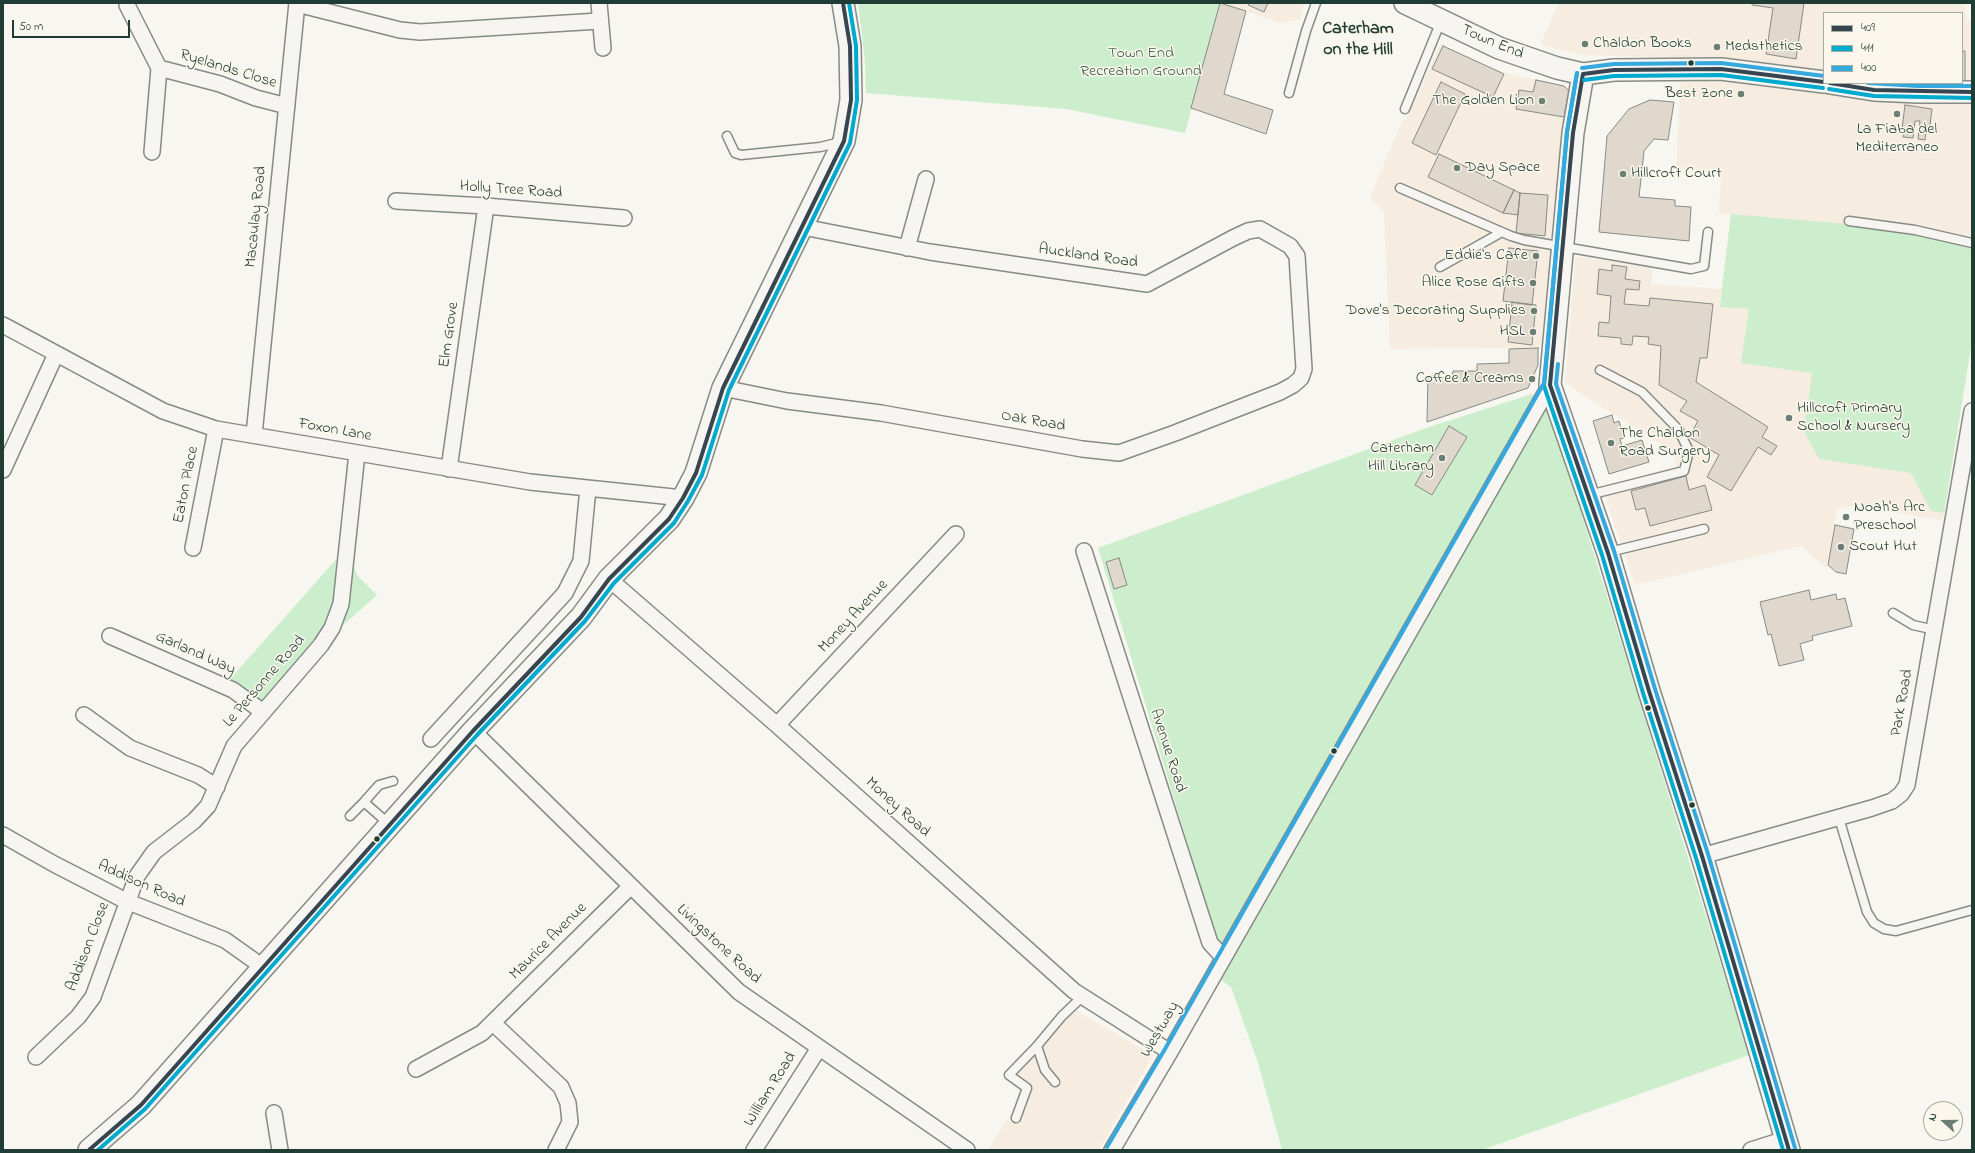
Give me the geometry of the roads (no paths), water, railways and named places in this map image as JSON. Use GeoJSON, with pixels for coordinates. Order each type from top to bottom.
{"type":"FeatureCollection","features":[{"type":"Feature","properties":{"kind":"main road"},"geometry":{"type":"LineString","coordinates":[[89,1150],[142,1105],[474,731],[581,617],[609,579],[669,519],[683,498],[696,473],[723,388],[844,141],[851,100],[850,46],[843,3]]}},
{"type":"Feature","properties":{"kind":"main road","name":"Town End"},"geometry":{"type":"LineString","coordinates":[[1404,3],[1506,50],[1558,68],[1583,74],[1621,70],[1721,69],[1823,82]]}},
{"type":"Feature","properties":{"kind":"main road"},"geometry":{"type":"LineString","coordinates":[[1583,74],[1573,133],[1562,246],[1546,356],[1550,385],[1608,552],[1649,691],[1702,856],[1787,1145]]}},
{"type":"Feature","properties":{"kind":"main road"},"geometry":{"type":"LineString","coordinates":[[1836,84],[1874,90],[1972,92]]}},
{"type":"Feature","properties":{"kind":"street"},"geometry":{"type":"LineString","coordinates":[[599,3],[603,48]]}},
{"type":"Feature","properties":{"kind":"street"},"geometry":{"type":"LineString","coordinates":[[297,4],[400,30],[420,32],[600,21]]}},
{"type":"Feature","properties":{"kind":"street","name":"Macaulay Road"},"geometry":{"type":"LineString","coordinates":[[254,435],[297,4]]}},
{"type":"Feature","properties":{"kind":"street","name":"Ryelands Close"},"geometry":{"type":"LineString","coordinates":[[127,5],[159,68],[152,152]]}},
{"type":"Feature","properties":{"kind":"street","name":"Ryelands Close"},"geometry":{"type":"LineString","coordinates":[[159,68],[220,84],[256,98],[287,106]]}},
{"type":"Feature","properties":{"kind":"street"},"geometry":{"type":"LineString","coordinates":[[907,248],[926,179]]}},
{"type":"Feature","properties":{"kind":"street","name":"Holly Tree Road"},"geometry":{"type":"LineString","coordinates":[[396,201],[486,206],[624,218]]}},
{"type":"Feature","properties":{"kind":"street","name":"Elm Grove"},"geometry":{"type":"LineString","coordinates":[[449,470],[486,206]]}},
{"type":"Feature","properties":{"kind":"street","name":"Auckland Road"},"geometry":{"type":"LineString","coordinates":[[803,227],[907,248],[1147,284],[1232,238],[1248,231],[1260,230],[1290,246],[1297,256],[1304,356]]}},
{"type":"Feature","properties":{"kind":"street","name":"Foxon Lane"},"geometry":{"type":"LineString","coordinates":[[3,325],[163,411],[216,429],[449,470],[530,482],[683,498]]}},
{"type":"Feature","properties":{"kind":"street"},"geometry":{"type":"LineString","coordinates":[[3,470],[56,354]]}},
{"type":"Feature","properties":{"kind":"street","name":"Oak Road"},"geometry":{"type":"LineString","coordinates":[[723,388],[786,401],[881,413],[1082,449],[1119,453],[1175,433],[1293,385],[1301,378],[1304,369],[1304,356]]}},
{"type":"Feature","properties":{"kind":"street","name":"Westway"},"geometry":{"type":"LineString","coordinates":[[1112,1150],[1170,1052],[1550,385]]}},
{"type":"Feature","properties":{"kind":"street","name":"Park Road"},"geometry":{"type":"LineString","coordinates":[[1702,856],[1839,818],[1892,801],[1901,794],[1907,785],[1972,411]]}},
{"type":"Feature","properties":{"kind":"street","name":"Eaton Place"},"geometry":{"type":"LineString","coordinates":[[193,548],[216,429]]}},
{"type":"Feature","properties":{"kind":"street","name":"Le Personne Road"},"geometry":{"type":"LineString","coordinates":[[126,901],[137,876],[154,852],[194,821],[208,806],[217,787],[223,768],[234,746],[321,645],[332,628],[341,604],[357,453]]}},
{"type":"Feature","properties":{"kind":"street"},"geometry":{"type":"LineString","coordinates":[[432,738],[565,593],[581,561],[588,488]]}},
{"type":"Feature","properties":{"kind":"street","name":"Money Avenue"},"geometry":{"type":"LineString","coordinates":[[778,725],[956,534]]}},
{"type":"Feature","properties":{"kind":"street","name":"Avenue Road"},"geometry":{"type":"LineString","coordinates":[[1084,552],[1210,943],[1223,957]]}},
{"type":"Feature","properties":{"kind":"street","name":"Money Road"},"geometry":{"type":"LineString","coordinates":[[609,579],[778,725],[1074,991],[1170,1052]]}},
{"type":"Feature","properties":{"kind":"street","name":"Garland Way"},"geometry":{"type":"LineString","coordinates":[[110,636],[233,690],[263,712]]}},
{"type":"Feature","properties":{"kind":"street"},"geometry":{"type":"LineString","coordinates":[[84,715],[130,748],[198,775],[217,787]]}},
{"type":"Feature","properties":{"kind":"street","name":"Livingstone Road"},"geometry":{"type":"LineString","coordinates":[[474,731],[630,887],[739,992],[967,1150]]}},
{"type":"Feature","properties":{"kind":"street","name":"Addison Road"},"geometry":{"type":"LineString","coordinates":[[3,835],[54,864],[126,901],[225,940],[263,967]]}},
{"type":"Feature","properties":{"kind":"street","name":"Maurice Avenue"},"geometry":{"type":"LineString","coordinates":[[416,1069],[482,1033],[630,887]]}},
{"type":"Feature","properties":{"kind":"street","name":"Addison Close"},"geometry":{"type":"LineString","coordinates":[[36,1057],[78,1017],[93,997],[126,901]]}},
{"type":"Feature","properties":{"kind":"street"},"geometry":{"type":"LineString","coordinates":[[493,1023],[561,1088],[568,1103],[570,1122],[556,1150]]}},
{"type":"Feature","properties":{"kind":"street","name":"William Road"},"geometry":{"type":"LineString","coordinates":[[754,1150],[818,1048]]}},
{"type":"Feature","properties":{"kind":"street"},"geometry":{"type":"LineString","coordinates":[[274,1113],[280,1150]]}},
{"type":"Feature","properties":{"kind":"street"},"geometry":{"type":"LineString","coordinates":[[1751,1150],[1787,1145]]}},
{"type":"Feature","properties":{"kind":"lane"},"geometry":{"type":"LineString","coordinates":[[1289,93],[1306,31],[1316,3]]}},
{"type":"Feature","properties":{"kind":"lane"},"geometry":{"type":"LineString","coordinates":[[1405,109],[1441,20]]}},
{"type":"Feature","properties":{"kind":"lane"},"geometry":{"type":"LineString","coordinates":[[727,136],[735,153],[741,155],[820,147],[844,141]]}},
{"type":"Feature","properties":{"kind":"lane"},"geometry":{"type":"LineString","coordinates":[[1400,188],[1524,240],[1692,269],[1704,266],[1708,232]]}},
{"type":"Feature","properties":{"kind":"lane"},"geometry":{"type":"LineString","coordinates":[[1849,221],[1916,230],[1972,243]]}},
{"type":"Feature","properties":{"kind":"lane"},"geometry":{"type":"LineString","coordinates":[[1440,267],[1502,232]]}},
{"type":"Feature","properties":{"kind":"lane"},"geometry":{"type":"LineString","coordinates":[[1588,495],[1684,471],[1689,451],[1678,429],[1642,392],[1600,370]]}},
{"type":"Feature","properties":{"kind":"lane"},"geometry":{"type":"LineString","coordinates":[[1608,552],[1704,529]]}},
{"type":"Feature","properties":{"kind":"lane"},"geometry":{"type":"LineString","coordinates":[[1893,613],[1913,625],[1935,630]]}},
{"type":"Feature","properties":{"kind":"lane"},"geometry":{"type":"LineString","coordinates":[[350,816],[379,785],[393,781]]}},
{"type":"Feature","properties":{"kind":"lane"},"geometry":{"type":"LineString","coordinates":[[364,802],[390,825]]}},
{"type":"Feature","properties":{"kind":"lane"},"geometry":{"type":"LineString","coordinates":[[1839,818],[1867,912],[1874,924],[1884,929],[1896,931],[1972,910]]}},
{"type":"Feature","properties":{"kind":"lane"},"geometry":{"type":"LineString","coordinates":[[1016,1118],[1027,1088],[1009,1075],[1037,1046],[1062,1016],[1083,996]]}},
{"type":"Feature","properties":{"kind":"lane"},"geometry":{"type":"LineString","coordinates":[[1037,1046],[1045,1070],[1056,1082]]}},
{"type":"Feature","properties":{"kind":"place","name":"Chaldon Books"},"geometry":{"type":"Point","coordinates":[1585,44]}},
{"type":"Feature","properties":{"kind":"place","name":"Medsthetics"},"geometry":{"type":"Point","coordinates":[1717,47]}},
{"type":"Feature","properties":{"kind":"place","name":"Best Zone"},"geometry":{"type":"Point","coordinates":[1741,94]}},
{"type":"Feature","properties":{"kind":"place","name":"The Golden Lion"},"geometry":{"type":"Point","coordinates":[1542,101]}},
{"type":"Feature","properties":{"kind":"place","name":"La Fiaba del Mediterraneo"},"geometry":{"type":"Point","coordinates":[1897,114]}},
{"type":"Feature","properties":{"kind":"place","name":"Day Space"},"geometry":{"type":"Point","coordinates":[1457,168]}},
{"type":"Feature","properties":{"kind":"place","name":"Hillcroft Court"},"geometry":{"type":"Point","coordinates":[1623,174]}},
{"type":"Feature","properties":{"kind":"place","name":"Eddie's Cafe"},"geometry":{"type":"Point","coordinates":[1536,256]}},
{"type":"Feature","properties":{"kind":"place","name":"Alice Rose Gifts"},"geometry":{"type":"Point","coordinates":[1533,283]}},
{"type":"Feature","properties":{"kind":"place","name":"Dove's Decorating Supplies"},"geometry":{"type":"Point","coordinates":[1534,311]}},
{"type":"Feature","properties":{"kind":"place","name":"HSL"},"geometry":{"type":"Point","coordinates":[1533,332]}},
{"type":"Feature","properties":{"kind":"place","name":"Coffee & Creams"},"geometry":{"type":"Point","coordinates":[1532,379]}},
{"type":"Feature","properties":{"kind":"place","name":"Hillcroft Primary School & Nursery"},"geometry":{"type":"Point","coordinates":[1789,418]}},
{"type":"Feature","properties":{"kind":"place","name":"The Chaldon Road Surgery"},"geometry":{"type":"Point","coordinates":[1611,443]}},
{"type":"Feature","properties":{"kind":"place","name":"Caterham Hill Library"},"geometry":{"type":"Point","coordinates":[1442,458]}},
{"type":"Feature","properties":{"kind":"place","name":"Noah's Arc Preschool"},"geometry":{"type":"Point","coordinates":[1846,517]}},
{"type":"Feature","properties":{"kind":"place","name":"Scout Hut"},"geometry":{"type":"Point","coordinates":[1841,547]}},
{"type":"Feature","properties":{"kind":"district","name":"Caterham on the Hill"},"geometry":{"type":"Point","coordinates":[1358,40]}},
{"type":"Feature","properties":{"kind":"park label","name":"Town End Recreation Ground"},"geometry":{"type":"Point","coordinates":[1141,63]}}]}
